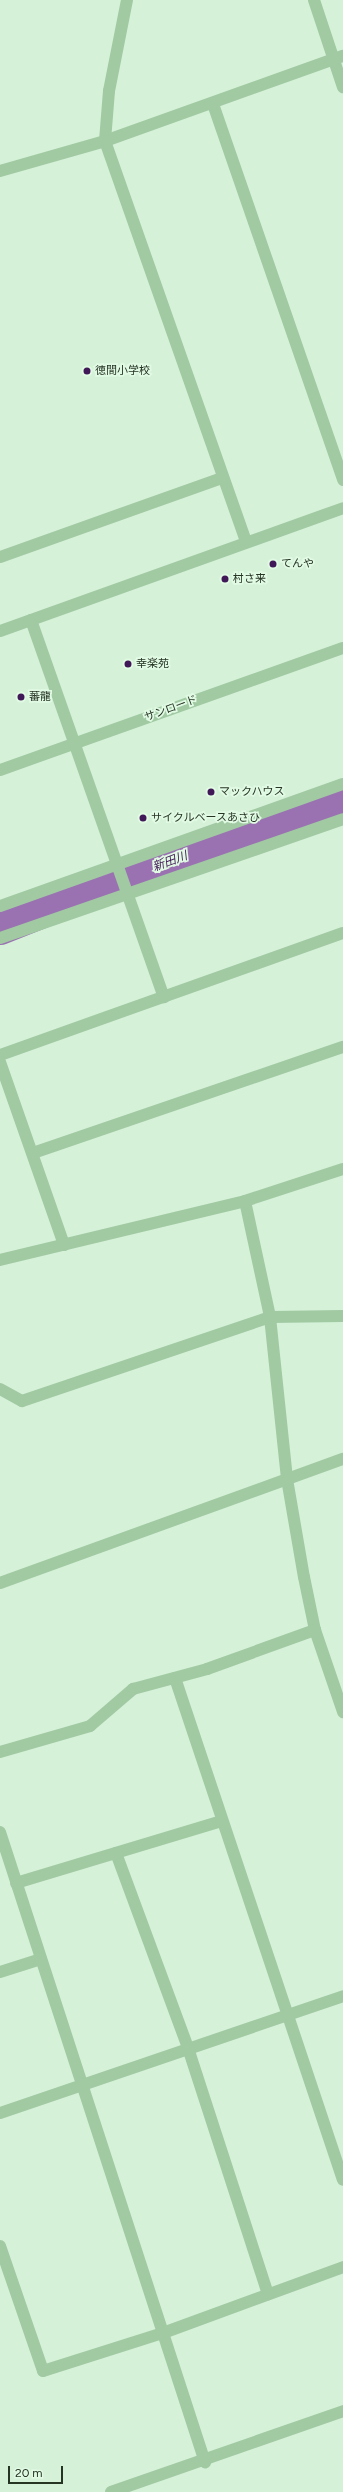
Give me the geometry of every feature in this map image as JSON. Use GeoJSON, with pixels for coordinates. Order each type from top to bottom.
{"type":"FeatureCollection","features":[{"type":"Feature","properties":{"kind":"street"},"geometry":{"type":"LineString","coordinates":[[127,0],[109,91],[105,141],[222,478],[246,542]]}},
{"type":"Feature","properties":{"kind":"street"},"geometry":{"type":"LineString","coordinates":[[314,0],[338,57],[343,87]]}},
{"type":"Feature","properties":{"kind":"street"},"geometry":{"type":"LineString","coordinates":[[0,171],[105,141],[213,104],[338,57]]}},
{"type":"Feature","properties":{"kind":"street"},"geometry":{"type":"LineString","coordinates":[[213,104],[343,480]]}},
{"type":"Feature","properties":{"kind":"street"},"geometry":{"type":"LineString","coordinates":[[0,557],[222,478]]}},
{"type":"Feature","properties":{"kind":"street"},"geometry":{"type":"LineString","coordinates":[[0,631],[343,508]]}},
{"type":"Feature","properties":{"kind":"street"},"geometry":{"type":"LineString","coordinates":[[31,620],[120,867],[164,997]]}},
{"type":"Feature","properties":{"kind":"street","name":"サンロード"},"geometry":{"type":"LineString","coordinates":[[0,770],[343,648]]}},
{"type":"Feature","properties":{"kind":"street"},"geometry":{"type":"LineString","coordinates":[[0,906],[120,867],[343,784]]}},
{"type":"Feature","properties":{"kind":"street"},"geometry":{"type":"LineString","coordinates":[[0,938],[127,888],[343,819]]}},
{"type":"Feature","properties":{"kind":"street"},"geometry":{"type":"LineString","coordinates":[[0,1055],[343,933]]}},
{"type":"Feature","properties":{"kind":"street"},"geometry":{"type":"LineString","coordinates":[[33,1153],[343,1046]]}},
{"type":"Feature","properties":{"kind":"street"},"geometry":{"type":"LineString","coordinates":[[0,1062],[64,1245]]}},
{"type":"Feature","properties":{"kind":"street"},"geometry":{"type":"LineString","coordinates":[[0,1260],[245,1201],[343,1169]]}},
{"type":"Feature","properties":{"kind":"street"},"geometry":{"type":"LineString","coordinates":[[245,1201],[270,1317],[287,1478],[315,1630],[343,1712]]}},
{"type":"Feature","properties":{"kind":"street"},"geometry":{"type":"LineString","coordinates":[[0,1389],[22,1401],[270,1317],[343,1316]]}},
{"type":"Feature","properties":{"kind":"street"},"geometry":{"type":"LineString","coordinates":[[0,1582],[343,1459]]}},
{"type":"Feature","properties":{"kind":"street"},"geometry":{"type":"LineString","coordinates":[[0,1752],[90,1726],[134,1689],[175,1678],[315,1630]]}},
{"type":"Feature","properties":{"kind":"street"},"geometry":{"type":"LineString","coordinates":[[175,1678],[221,1821],[343,2180]]}},
{"type":"Feature","properties":{"kind":"street"},"geometry":{"type":"LineString","coordinates":[[16,1883],[221,1821]]}},
{"type":"Feature","properties":{"kind":"street"},"geometry":{"type":"LineString","coordinates":[[0,1832],[205,2462]]}},
{"type":"Feature","properties":{"kind":"street"},"geometry":{"type":"LineString","coordinates":[[116,1854],[188,2048],[268,2294]]}},
{"type":"Feature","properties":{"kind":"street"},"geometry":{"type":"LineString","coordinates":[[0,1972],[41,1959]]}},
{"type":"Feature","properties":{"kind":"street"},"geometry":{"type":"LineString","coordinates":[[0,2113],[83,2086],[188,2048],[343,1996]]}},
{"type":"Feature","properties":{"kind":"street"},"geometry":{"type":"LineString","coordinates":[[0,2246],[43,2370],[163,2333],[343,2267]]}},
{"type":"Feature","properties":{"kind":"street"},"geometry":{"type":"LineString","coordinates":[[111,2492],[205,2462],[343,2411]]}},
{"type":"Feature","properties":{"kind":"waterway","name":"新田川"},"geometry":{"type":"LineString","coordinates":[[0,928],[125,878],[343,800]]}},
{"type":"Feature","properties":{"kind":"place","name":"徳間小学校"},"geometry":{"type":"Point","coordinates":[87,371]}},
{"type":"Feature","properties":{"kind":"place","name":"てんや"},"geometry":{"type":"Point","coordinates":[273,564]}},
{"type":"Feature","properties":{"kind":"place","name":"村さ来"},"geometry":{"type":"Point","coordinates":[225,579]}},
{"type":"Feature","properties":{"kind":"place","name":"幸楽苑"},"geometry":{"type":"Point","coordinates":[128,664]}},
{"type":"Feature","properties":{"kind":"place","name":"蕃龍"},"geometry":{"type":"Point","coordinates":[21,697]}},
{"type":"Feature","properties":{"kind":"place","name":"マックハウス"},"geometry":{"type":"Point","coordinates":[211,792]}},
{"type":"Feature","properties":{"kind":"place","name":"サイクルベースあさひ"},"geometry":{"type":"Point","coordinates":[143,818]}}]}
